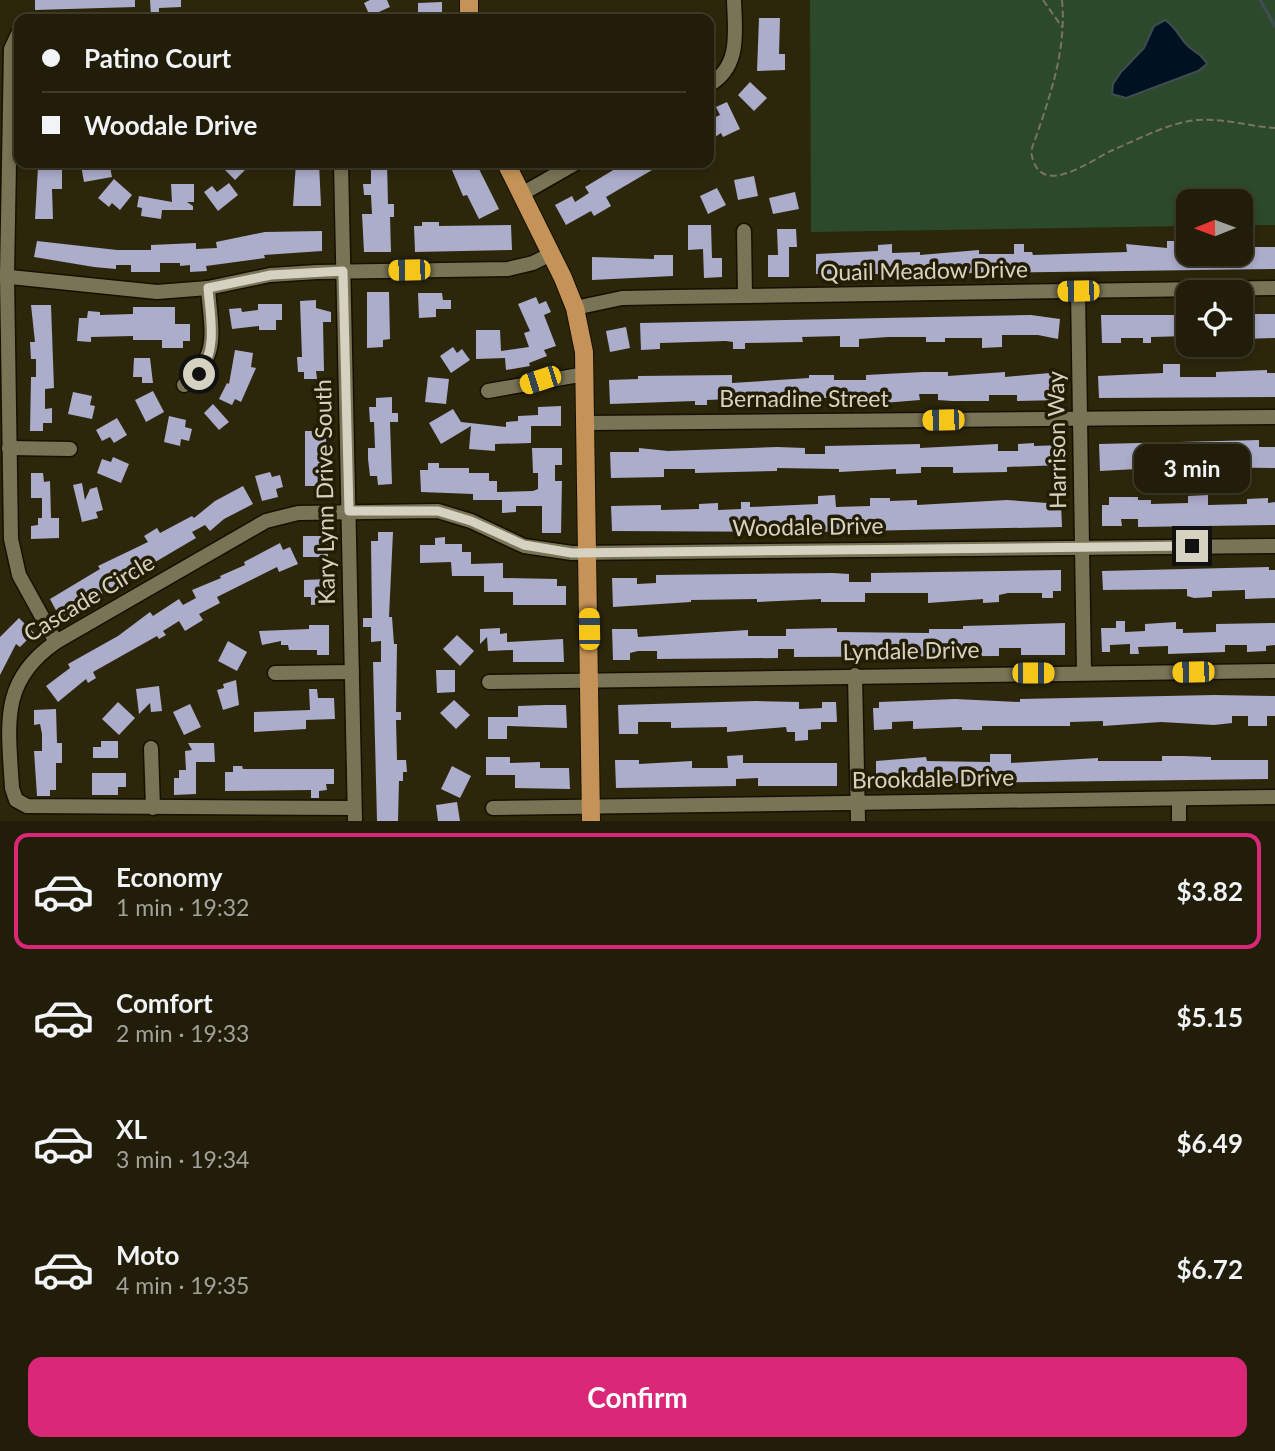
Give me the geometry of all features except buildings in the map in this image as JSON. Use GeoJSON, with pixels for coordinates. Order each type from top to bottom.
{"type":"FeatureCollection","features":[{"type":"Feature","properties":{"kind":"main road"},"geometry":{"type":"LineString","coordinates":[[508,168],[575,308],[585,374],[591,814]]}},
{"type":"Feature","properties":{"kind":"street"},"geometry":{"type":"LineString","coordinates":[[714,81],[724,74],[734,57],[734,0]]}},
{"type":"Feature","properties":{"kind":"street"},"geometry":{"type":"LineString","coordinates":[[14,44],[4,276],[14,558],[19,575],[56,642]]}},
{"type":"Feature","properties":{"kind":"street","name":"Kary Lynn Drive South"},"geometry":{"type":"LineString","coordinates":[[341,168],[354,814]]}},
{"type":"Feature","properties":{"kind":"street"},"geometry":{"type":"LineString","coordinates":[[520,195],[567,168]]}},
{"type":"Feature","properties":{"kind":"street"},"geometry":{"type":"LineString","coordinates":[[744,231],[745,296]]}},
{"type":"Feature","properties":{"kind":"street"},"geometry":{"type":"LineString","coordinates":[[4,276],[146,291],[208,288],[271,275],[343,271],[508,269],[533,263],[549,254]]}},
{"type":"Feature","properties":{"kind":"street"},"geometry":{"type":"LineString","coordinates":[[184,386],[205,366],[211,346],[208,288]]}},
{"type":"Feature","properties":{"kind":"street","name":"Quail Meadow Drive"},"geometry":{"type":"LineString","coordinates":[[575,308],[622,298],[1275,288]]}},
{"type":"Feature","properties":{"kind":"street","name":"Harrison Way"},"geometry":{"type":"LineString","coordinates":[[1078,291],[1084,673]]}},
{"type":"Feature","properties":{"kind":"street"},"geometry":{"type":"LineString","coordinates":[[488,391],[585,374]]}},
{"type":"Feature","properties":{"kind":"street","name":"Bernadine Street"},"geometry":{"type":"LineString","coordinates":[[586,424],[1275,417]]}},
{"type":"Feature","properties":{"kind":"street"},"geometry":{"type":"LineString","coordinates":[[9,448],[70,449]]}},
{"type":"Feature","properties":{"kind":"street","name":"Woodale Drive"},"geometry":{"type":"LineString","coordinates":[[349,511],[438,511],[471,521],[524,545],[549,551],[588,553],[1275,546]]}},
{"type":"Feature","properties":{"kind":"street","name":"Cascade Circle"},"geometry":{"type":"LineString","coordinates":[[349,511],[299,513],[266,521],[31,657],[17,675],[10,692],[8,729],[12,788],[16,800],[27,806],[354,814]]}},
{"type":"Feature","properties":{"kind":"street","name":"Lyndale Drive"},"geometry":{"type":"LineString","coordinates":[[489,682],[1275,671]]}},
{"type":"Feature","properties":{"kind":"street"},"geometry":{"type":"LineString","coordinates":[[275,673],[352,672]]}},
{"type":"Feature","properties":{"kind":"street"},"geometry":{"type":"LineString","coordinates":[[855,675],[858,821]]}},
{"type":"Feature","properties":{"kind":"street"},"geometry":{"type":"LineString","coordinates":[[151,748],[153,808]]}},
{"type":"Feature","properties":{"kind":"street","name":"Brookdale Drive"},"geometry":{"type":"LineString","coordinates":[[494,808],[591,814],[858,803],[1275,797]]}},
{"type":"Feature","properties":{"kind":"street"},"geometry":{"type":"LineString","coordinates":[[1179,799],[1179,821]]}},
{"type":"Feature","properties":{"kind":"path"},"geometry":{"type":"LineString","coordinates":[[1044,0],[1063,28]]}},
{"type":"Feature","properties":{"kind":"path"},"geometry":{"type":"LineString","coordinates":[[1062,0],[1062,45],[1051,92],[1031,151],[1037,169],[1056,175],[1075,171],[1109,152],[1185,122],[1223,121],[1275,128]]}},
{"type":"Feature","properties":{"kind":"green space"},"geometry":{"type":"Polygon","coordinates":[[[810,0],[1275,0],[1275,225],[1253,225],[1253,189],[1176,189],[1176,226],[811,232],[810,0]]]}},
{"type":"Feature","properties":{"kind":"water"},"geometry":{"type":"Polygon","coordinates":[[[1165,20],[1207,64],[1198,71],[1126,98],[1112,94],[1113,84],[1121,72],[1144,48],[1154,26],[1165,20]]]}},
{"type":"Feature","properties":{"kind":"waterway"},"geometry":{"type":"LineString","coordinates":[[1260,0],[1275,26]]}},
{"type":"Feature","properties":{"kind":"route"},"geometry":{"type":"LineString","coordinates":[[199,374],[205,366],[211,346],[208,288],[271,275],[343,271],[349,511],[438,511],[471,521],[524,545],[572,553],[1192,546]]}}]}
